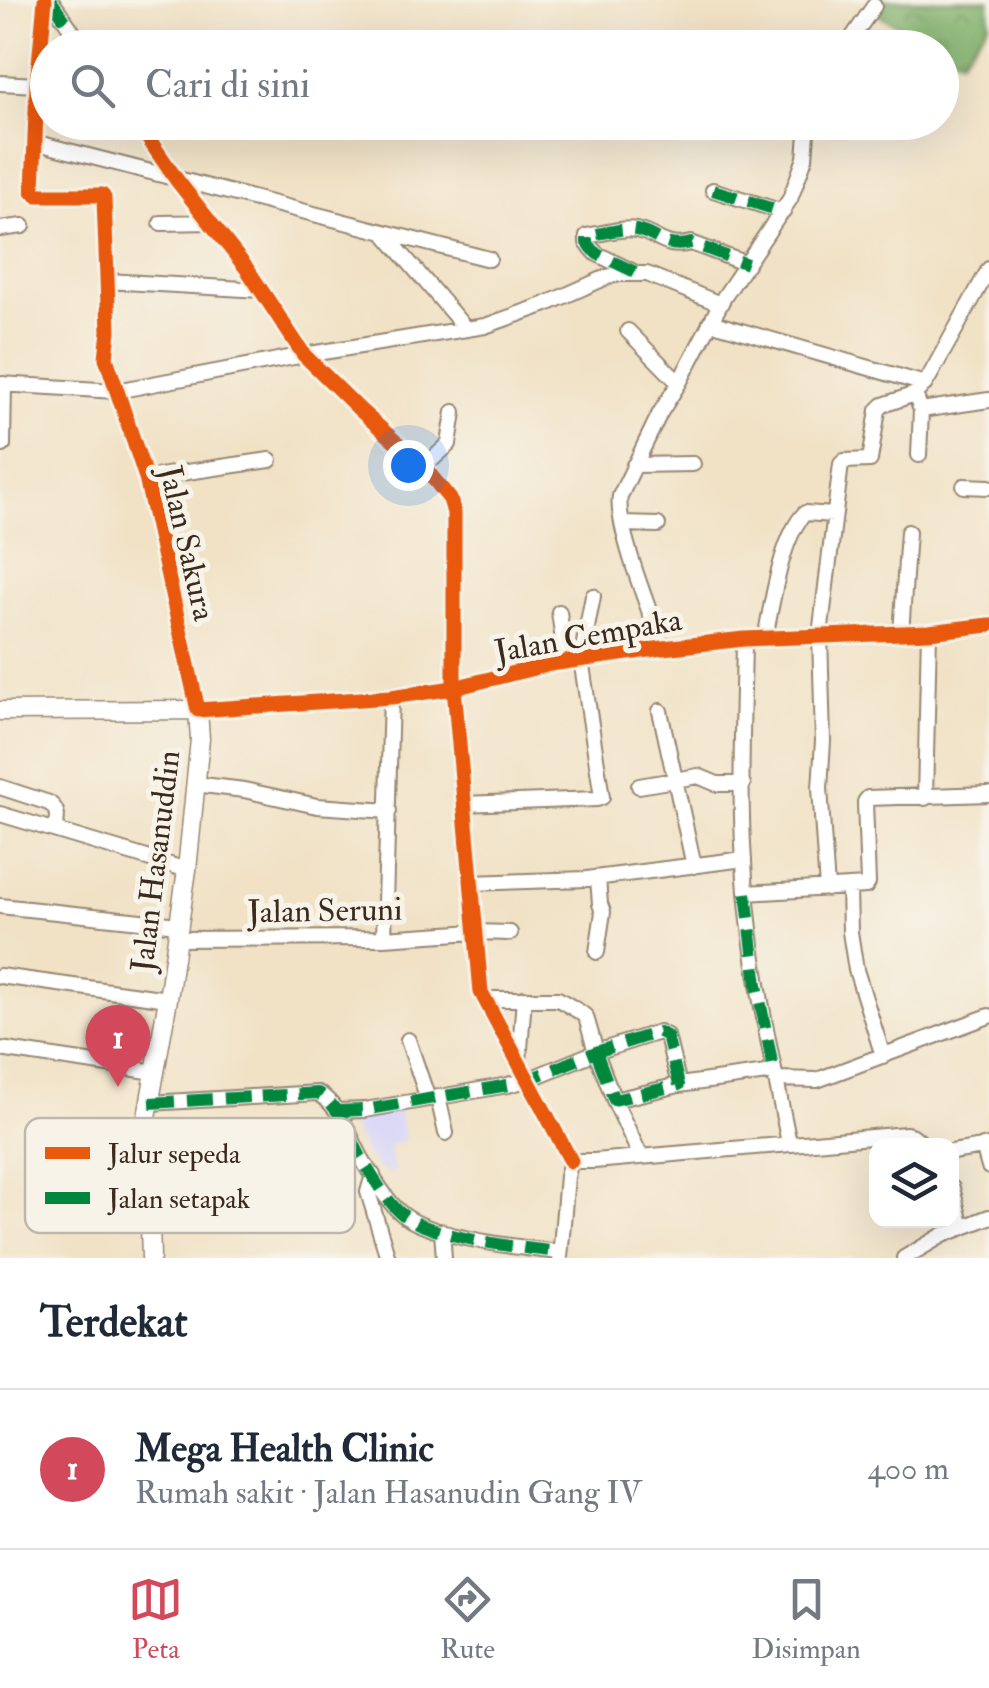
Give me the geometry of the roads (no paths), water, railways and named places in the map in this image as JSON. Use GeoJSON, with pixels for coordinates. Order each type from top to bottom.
{"type":"FeatureCollection","features":[{"type":"Feature","properties":{"kind":"main road"},"geometry":{"type":"LineString","coordinates":[[0,712],[198,710]]}},
{"type":"Feature","properties":{"kind":"main road","name":"Jalan Hasanuddin"},"geometry":{"type":"LineString","coordinates":[[148,1118],[187,870],[200,739],[198,710]]}},
{"type":"Feature","properties":{"kind":"main road","name":"Jalan Hasanuddin"},"geometry":{"type":"LineString","coordinates":[[150,1233],[151,1258]]}},
{"type":"Feature","properties":{"kind":"street"},"geometry":{"type":"LineString","coordinates":[[48,0],[70,30]]}},
{"type":"Feature","properties":{"kind":"street"},"geometry":{"type":"LineString","coordinates":[[44,30],[48,0]]}},
{"type":"Feature","properties":{"kind":"street"},"geometry":{"type":"LineString","coordinates":[[857,30],[874,6]]}},
{"type":"Feature","properties":{"kind":"street"},"geometry":{"type":"LineString","coordinates":[[0,84],[30,85]]}},
{"type":"Feature","properties":{"kind":"street"},"geometry":{"type":"LineString","coordinates":[[149,140],[261,290],[304,355],[424,467],[450,499],[454,513],[454,688],[483,999],[571,1161],[560,1255],[442,1232],[404,1216],[372,1175],[355,1144]]}},
{"type":"Feature","properties":{"kind":"street"},"geometry":{"type":"LineString","coordinates":[[663,648],[622,524],[620,496],[720,304],[783,212],[805,158],[806,140]]}},
{"type":"Feature","properties":{"kind":"street"},"geometry":{"type":"LineString","coordinates":[[34,142],[489,259]]}},
{"type":"Feature","properties":{"kind":"street","name":"Jalan Sakura"},"geometry":{"type":"LineString","coordinates":[[34,142],[36,195],[104,198],[109,331],[106,358],[146,478],[198,710]]}},
{"type":"Feature","properties":{"kind":"street"},"geometry":{"type":"LineString","coordinates":[[713,190],[783,212]]}},
{"type":"Feature","properties":{"kind":"street"},"geometry":{"type":"LineString","coordinates":[[161,222],[211,222]]}},
{"type":"Feature","properties":{"kind":"street"},"geometry":{"type":"LineString","coordinates":[[0,230],[23,226]]}},
{"type":"Feature","properties":{"kind":"street"},"geometry":{"type":"LineString","coordinates":[[720,304],[597,254],[587,243],[587,236],[635,229],[662,242],[691,243],[747,264]]}},
{"type":"Feature","properties":{"kind":"street"},"geometry":{"type":"LineString","coordinates":[[384,233],[465,328]]}},
{"type":"Feature","properties":{"kind":"street"},"geometry":{"type":"LineString","coordinates":[[918,455],[920,389],[989,269]]}},
{"type":"Feature","properties":{"kind":"street"},"geometry":{"type":"LineString","coordinates":[[3,445],[2,384],[116,391],[499,322],[607,277],[635,272]]}},
{"type":"Feature","properties":{"kind":"street"},"geometry":{"type":"LineString","coordinates":[[108,281],[261,290]]}},
{"type":"Feature","properties":{"kind":"street"},"geometry":{"type":"LineString","coordinates":[[710,322],[920,389]]}},
{"type":"Feature","properties":{"kind":"street"},"geometry":{"type":"LineString","coordinates":[[628,331],[679,382]]}},
{"type":"Feature","properties":{"kind":"street"},"geometry":{"type":"LineString","coordinates":[[827,890],[820,788],[820,635],[841,464],[870,460],[878,410],[920,389]]}},
{"type":"Feature","properties":{"kind":"street"},"geometry":{"type":"LineString","coordinates":[[921,410],[989,400]]}},
{"type":"Feature","properties":{"kind":"street"},"geometry":{"type":"LineString","coordinates":[[424,467],[449,444],[454,412]]}},
{"type":"Feature","properties":{"kind":"street"},"geometry":{"type":"LineString","coordinates":[[146,478],[270,460]]}},
{"type":"Feature","properties":{"kind":"street"},"geometry":{"type":"LineString","coordinates":[[634,465],[693,464]]}},
{"type":"Feature","properties":{"kind":"street"},"geometry":{"type":"LineString","coordinates":[[964,486],[989,486]]}},
{"type":"Feature","properties":{"kind":"street"},"geometry":{"type":"LineString","coordinates":[[764,638],[782,560],[799,520],[805,513],[834,515]]}},
{"type":"Feature","properties":{"kind":"street"},"geometry":{"type":"LineString","coordinates":[[622,524],[658,525]]}},
{"type":"Feature","properties":{"kind":"street"},"geometry":{"type":"LineString","coordinates":[[900,634],[908,532]]}},
{"type":"Feature","properties":{"kind":"street"},"geometry":{"type":"LineString","coordinates":[[574,660],[593,596]]}},
{"type":"Feature","properties":{"kind":"street"},"geometry":{"type":"LineString","coordinates":[[462,804],[597,800],[602,796],[574,660],[559,612]]}},
{"type":"Feature","properties":{"kind":"street","name":"Jalan Cempaka"},"geometry":{"type":"LineString","coordinates":[[198,710],[391,697],[454,688],[574,660],[744,639],[900,634],[989,624]]}},
{"type":"Feature","properties":{"kind":"street"},"geometry":{"type":"LineString","coordinates":[[925,798],[929,632]]}},
{"type":"Feature","properties":{"kind":"street"},"geometry":{"type":"LineString","coordinates":[[744,639],[742,784],[746,894],[756,985],[789,1143]]}},
{"type":"Feature","properties":{"kind":"street"},"geometry":{"type":"LineString","coordinates":[[384,938],[391,697]]}},
{"type":"Feature","properties":{"kind":"street"},"geometry":{"type":"LineString","coordinates":[[660,711],[694,866]]}},
{"type":"Feature","properties":{"kind":"street"},"geometry":{"type":"LineString","coordinates":[[639,786],[698,776],[717,784],[742,784]]}},
{"type":"Feature","properties":{"kind":"street"},"geometry":{"type":"LineString","coordinates":[[195,784],[317,806],[389,811]]}},
{"type":"Feature","properties":{"kind":"street"},"geometry":{"type":"LineString","coordinates":[[0,787],[50,804],[58,814],[55,830]]}},
{"type":"Feature","properties":{"kind":"street"},"geometry":{"type":"LineString","coordinates":[[746,894],[863,888],[868,883],[866,799],[989,794]]}},
{"type":"Feature","properties":{"kind":"street"},"geometry":{"type":"LineString","coordinates":[[0,814],[187,870]]}},
{"type":"Feature","properties":{"kind":"street"},"geometry":{"type":"LineString","coordinates":[[471,884],[598,878],[744,859]]}},
{"type":"Feature","properties":{"kind":"street"},"geometry":{"type":"LineString","coordinates":[[597,952],[603,912],[598,878]]}},
{"type":"Feature","properties":{"kind":"street"},"geometry":{"type":"LineString","coordinates":[[849,888],[856,970],[883,1056]]}},
{"type":"Feature","properties":{"kind":"street","name":"Jalan Seruni"},"geometry":{"type":"LineString","coordinates":[[0,906],[177,932],[384,938],[510,933]]}},
{"type":"Feature","properties":{"kind":"street"},"geometry":{"type":"LineString","coordinates":[[0,976],[168,999]]}},
{"type":"Feature","properties":{"kind":"street"},"geometry":{"type":"LineString","coordinates":[[519,1065],[524,998]]}},
{"type":"Feature","properties":{"kind":"street"},"geometry":{"type":"LineString","coordinates":[[483,999],[562,1000],[586,1017],[614,1100],[641,1157]]}},
{"type":"Feature","properties":{"kind":"street"},"geometry":{"type":"LineString","coordinates":[[614,1100],[679,1086],[775,1075],[817,1080],[989,1016]]}},
{"type":"Feature","properties":{"kind":"street"},"geometry":{"type":"LineString","coordinates":[[337,1111],[365,1110],[527,1080],[659,1032],[665,1033],[679,1086]]}},
{"type":"Feature","properties":{"kind":"street"},"geometry":{"type":"LineString","coordinates":[[408,1040],[446,1133]]}},
{"type":"Feature","properties":{"kind":"street"},"geometry":{"type":"LineString","coordinates":[[0,1049],[155,1072]]}},
{"type":"Feature","properties":{"kind":"street"},"geometry":{"type":"LineString","coordinates":[[150,1102],[310,1092],[324,1096],[341,1118]]}},
{"type":"Feature","properties":{"kind":"street"},"geometry":{"type":"LineString","coordinates":[[571,1161],[906,1134],[912,1138]]}},
{"type":"Feature","properties":{"kind":"street"},"geometry":{"type":"LineString","coordinates":[[959,1151],[986,1146],[989,1167]]}},
{"type":"Feature","properties":{"kind":"street"},"geometry":{"type":"LineString","coordinates":[[372,1175],[368,1192],[388,1258]]}},
{"type":"Feature","properties":{"kind":"street"},"geometry":{"type":"LineString","coordinates":[[959,1216],[962,1228]]}},
{"type":"Feature","properties":{"kind":"street"},"geometry":{"type":"LineString","coordinates":[[904,1258],[943,1235],[989,1217]]}},
{"type":"Feature","properties":{"kind":"street"},"geometry":{"type":"LineString","coordinates":[[442,1232],[444,1258]]}},
{"type":"Feature","properties":{"kind":"place","name":"Mega Health Clinic"},"geometry":{"type":"Point","coordinates":[118,1087]}}]}
